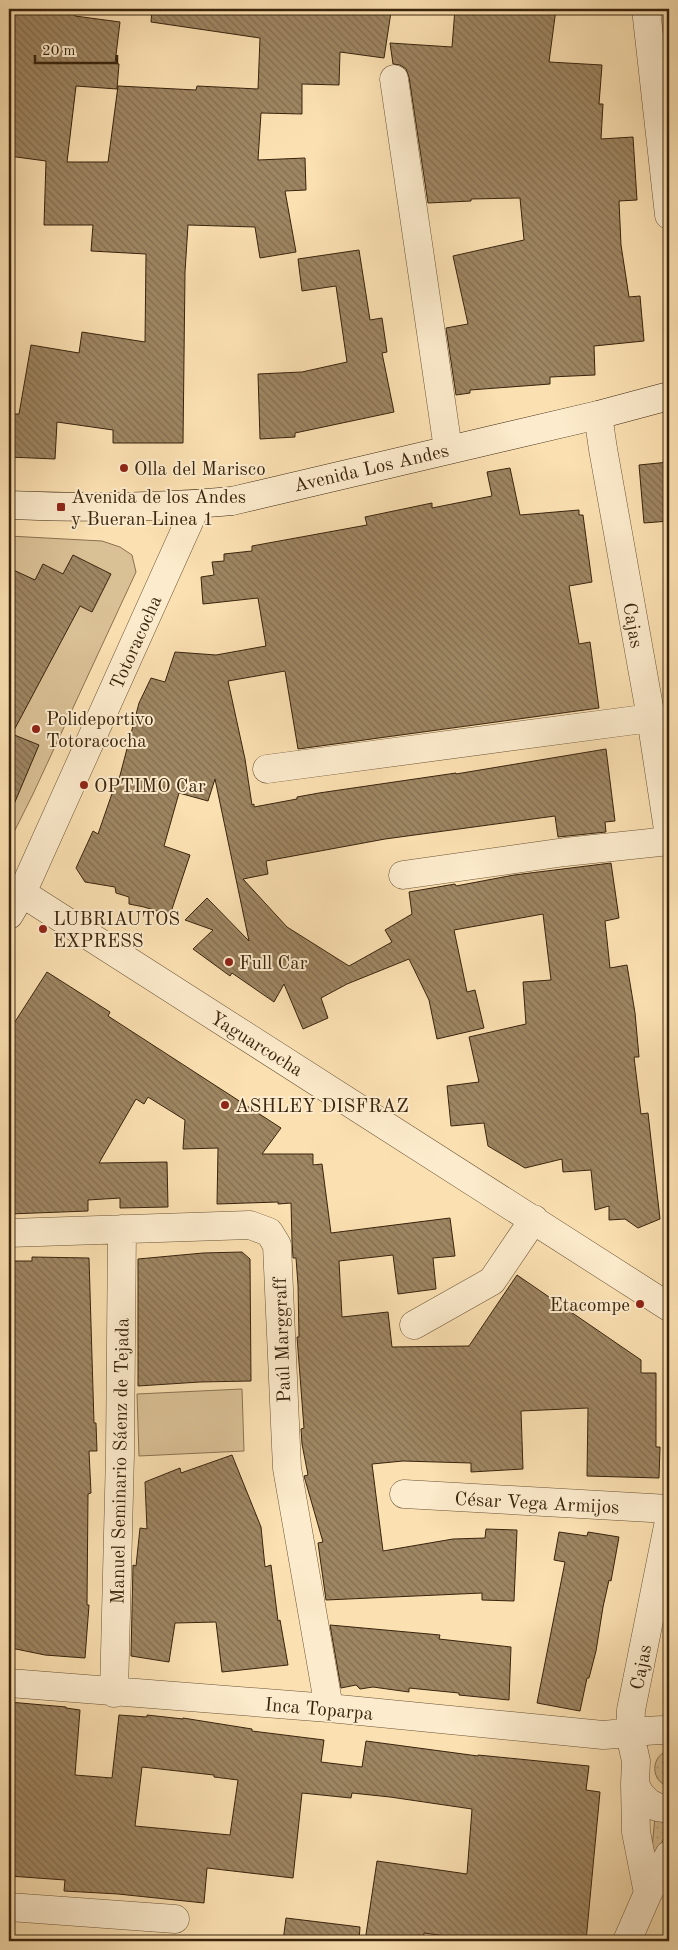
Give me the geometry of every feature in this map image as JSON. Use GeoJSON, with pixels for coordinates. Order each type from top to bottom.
{"type":"FeatureCollection","features":[{"type":"Feature","properties":{"kind":"street"},"geometry":{"type":"LineString","coordinates":[[646,9],[669,215]]}},
{"type":"Feature","properties":{"kind":"street"},"geometry":{"type":"LineString","coordinates":[[394,79],[448,449]]}},
{"type":"Feature","properties":{"kind":"street","name":"Avenida Los Andes"},"geometry":{"type":"LineString","coordinates":[[9,506],[103,507],[232,501],[598,415],[669,396]]}},
{"type":"Feature","properties":{"kind":"street","name":"Cajas"},"geometry":{"type":"LineString","coordinates":[[598,415],[651,718],[669,836]]}},
{"type":"Feature","properties":{"kind":"street","name":"Totoracocha"},"geometry":{"type":"LineString","coordinates":[[15,904],[197,504]]}},
{"type":"Feature","properties":{"kind":"street"},"geometry":{"type":"LineString","coordinates":[[266,769],[651,718]]}},
{"type":"Feature","properties":{"kind":"street"},"geometry":{"type":"LineString","coordinates":[[403,875],[565,852],[669,841]]}},
{"type":"Feature","properties":{"kind":"street","name":"Yaguarcocha"},"geometry":{"type":"LineString","coordinates":[[15,904],[534,1219],[669,1306]]}},
{"type":"Feature","properties":{"kind":"street"},"geometry":{"type":"LineString","coordinates":[[414,1325],[492,1281],[534,1219]]}},
{"type":"Feature","properties":{"kind":"street","name":"Paúl Marggraff"},"geometry":{"type":"LineString","coordinates":[[9,1234],[250,1225],[269,1232],[277,1246],[286,1468],[328,1708]]}},
{"type":"Feature","properties":{"kind":"street","name":"Manuel Seminario Sáenz de Tejada"},"geometry":{"type":"LineString","coordinates":[[114,1693],[120,1454],[122,1229]]}},
{"type":"Feature","properties":{"kind":"street","name":"César Vega Armijos"},"geometry":{"type":"LineString","coordinates":[[404,1494],[669,1509]]}},
{"type":"Feature","properties":{"kind":"street","name":"Cajas"},"geometry":{"type":"LineString","coordinates":[[648,1893],[636,1832],[636,1761],[630,1734],[631,1710],[669,1521]]}},
{"type":"Feature","properties":{"kind":"street","name":"Inca Toparpa"},"geometry":{"type":"LineString","coordinates":[[9,1684],[328,1708],[603,1735],[669,1730]]}},
{"type":"Feature","properties":{"kind":"street"},"geometry":{"type":"LineString","coordinates":[[635,1784],[640,1794],[649,1803],[657,1807],[669,1809]]}},
{"type":"Feature","properties":{"kind":"street"},"geometry":{"type":"LineString","coordinates":[[627,1941],[648,1893],[669,1855]]}},
{"type":"Feature","properties":{"kind":"street"},"geometry":{"type":"LineString","coordinates":[[9,1907],[175,1919]]}},
{"type":"Feature","properties":{"kind":"shaded area","name":"Polideportivo Totoracocha"},"geometry":{"type":"Polygon","coordinates":[[[9,536],[102,541],[120,547],[132,555],[136,572],[9,842],[9,536]]]}},
{"type":"Feature","properties":{"kind":"shaded area"},"geometry":{"type":"Polygon","coordinates":[[[242,1389],[244,1451],[139,1456],[137,1394],[242,1389]]]}},
{"type":"Feature","properties":{"kind":"shaded area"},"geometry":{"type":"Polygon","coordinates":[[[669,1750],[669,1787],[658,1780],[655,1768],[658,1757],[669,1750]]]}},
{"type":"Feature","properties":{"kind":"shaded area"},"geometry":{"type":"Polygon","coordinates":[[[655,1817],[669,1819],[669,1826],[650,1868],[655,1817]]]}},
{"type":"Feature","properties":{"kind":"building"},"geometry":{"type":"Polygon","coordinates":[[[9,9],[76,9],[75,16],[120,22],[115,63],[119,64],[117,89],[76,86],[67,162],[108,162],[118,86],[196,90],[197,86],[258,89],[260,38],[151,22],[152,9],[370,9],[391,12],[384,58],[340,52],[339,85],[302,84],[302,114],[261,113],[258,160],[305,158],[306,190],[285,191],[296,252],[260,258],[255,227],[188,225],[185,272],[183,443],[113,443],[113,430],[57,422],[55,459],[9,457],[9,414],[19,414],[31,345],[79,353],[82,332],[145,342],[146,254],[91,251],[93,225],[44,225],[46,161],[9,156],[9,9]]]}},
{"type":"Feature","properties":{"kind":"building"},"geometry":{"type":"Polygon","coordinates":[[[455,9],[556,9],[549,62],[602,65],[599,104],[603,104],[601,139],[633,137],[637,200],[619,201],[621,245],[629,297],[640,296],[644,341],[594,346],[595,375],[550,377],[550,384],[470,390],[470,393],[456,395],[446,328],[468,324],[453,256],[524,240],[520,198],[471,199],[471,201],[428,203],[409,77],[406,69],[400,65],[393,64],[390,43],[452,47],[455,9]]]}},
{"type":"Feature","properties":{"kind":"building"},"geometry":{"type":"Polygon","coordinates":[[[359,250],[370,320],[382,318],[387,352],[382,353],[394,412],[295,433],[295,437],[260,439],[258,374],[302,372],[347,362],[336,286],[302,291],[298,259],[359,250]]]}},
{"type":"Feature","properties":{"kind":"building"},"geometry":{"type":"Polygon","coordinates":[[[669,462],[669,521],[644,523],[639,465],[669,462]]]}},
{"type":"Feature","properties":{"kind":"building"},"geometry":{"type":"Polygon","coordinates":[[[510,468],[520,515],[579,510],[579,515],[583,515],[592,582],[569,586],[579,644],[590,642],[599,708],[298,749],[285,671],[228,681],[245,759],[252,805],[254,804],[254,807],[319,793],[456,774],[606,749],[615,821],[605,822],[606,832],[558,837],[555,816],[385,839],[266,861],[268,874],[243,879],[287,927],[349,966],[392,942],[385,930],[412,914],[409,892],[455,884],[456,886],[514,875],[611,863],[619,918],[605,921],[610,968],[627,965],[635,1013],[639,1057],[634,1057],[641,1114],[648,1113],[660,1219],[638,1228],[625,1219],[609,1220],[609,1206],[595,1210],[591,1170],[563,1172],[562,1159],[525,1168],[488,1146],[484,1123],[451,1126],[447,1086],[479,1082],[469,1037],[526,1024],[523,982],[551,980],[543,914],[454,930],[467,992],[475,990],[484,1028],[437,1039],[429,1000],[409,959],[347,984],[321,998],[328,1018],[303,1029],[284,984],[274,1002],[232,973],[230,976],[193,949],[213,930],[185,920],[207,898],[249,941],[215,779],[208,801],[179,793],[164,846],[190,855],[170,915],[129,904],[129,897],[116,893],[115,887],[85,882],[76,868],[93,831],[98,834],[116,782],[118,783],[139,703],[151,678],[165,682],[175,652],[216,655],[266,646],[258,598],[203,604],[201,577],[214,575],[212,562],[224,561],[224,554],[252,551],[252,546],[367,525],[365,517],[432,503],[432,508],[492,496],[487,472],[510,468]]]}},
{"type":"Feature","properties":{"kind":"building"},"geometry":{"type":"Polygon","coordinates":[[[73,555],[111,574],[92,612],[80,606],[12,734],[39,745],[9,816],[9,568],[35,580],[43,564],[63,574],[73,555]]]}},
{"type":"Feature","properties":{"kind":"building"},"geometry":{"type":"Polygon","coordinates":[[[47,972],[110,1012],[108,1016],[281,1128],[262,1154],[313,1154],[313,1165],[322,1164],[331,1233],[450,1218],[455,1256],[433,1258],[436,1289],[398,1294],[393,1255],[339,1261],[342,1317],[388,1312],[392,1347],[469,1346],[517,1275],[641,1360],[641,1373],[656,1373],[656,1447],[660,1447],[659,1478],[587,1476],[588,1408],[521,1411],[523,1469],[471,1472],[471,1463],[403,1461],[372,1464],[383,1551],[453,1539],[485,1538],[486,1529],[517,1530],[514,1601],[482,1600],[482,1593],[326,1600],[318,1543],[323,1542],[304,1476],[308,1475],[301,1429],[304,1428],[297,1337],[299,1337],[298,1285],[296,1258],[293,1258],[291,1203],[217,1204],[218,1148],[183,1149],[185,1120],[148,1097],[144,1104],[136,1099],[99,1163],[167,1162],[168,1207],[120,1208],[120,1198],[88,1200],[88,1211],[9,1214],[9,1031],[47,972]]]}},
{"type":"Feature","properties":{"kind":"building"},"geometry":{"type":"Polygon","coordinates":[[[242,1252],[250,1259],[251,1381],[138,1386],[138,1259],[203,1253],[242,1252]]]}},
{"type":"Feature","properties":{"kind":"building"},"geometry":{"type":"Polygon","coordinates":[[[32,1257],[89,1258],[94,1423],[96,1423],[97,1451],[89,1451],[91,1493],[88,1494],[87,1605],[89,1605],[85,1658],[45,1655],[11,1648],[9,1566],[9,1261],[32,1261],[32,1257]]]}},
{"type":"Feature","properties":{"kind":"building"},"geometry":{"type":"Polygon","coordinates":[[[232,1455],[261,1527],[265,1567],[271,1565],[278,1621],[280,1620],[288,1665],[222,1672],[216,1622],[175,1623],[169,1662],[131,1656],[133,1565],[136,1566],[140,1528],[147,1529],[145,1482],[180,1468],[181,1473],[232,1455]]]}},
{"type":"Feature","properties":{"kind":"building"},"geometry":{"type":"Polygon","coordinates":[[[559,1532],[587,1536],[588,1532],[619,1537],[611,1581],[609,1580],[603,1607],[596,1651],[589,1678],[587,1678],[580,1711],[537,1703],[565,1562],[554,1560],[559,1532]]]}},
{"type":"Feature","properties":{"kind":"building"},"geometry":{"type":"Polygon","coordinates":[[[330,1625],[440,1635],[439,1639],[511,1647],[509,1700],[409,1688],[409,1692],[373,1687],[360,1689],[356,1685],[341,1688],[330,1625]]]}},
{"type":"Feature","properties":{"kind":"building"},"geometry":{"type":"Polygon","coordinates":[[[9,1702],[80,1710],[75,1775],[112,1778],[119,1715],[147,1717],[147,1715],[183,1718],[252,1729],[252,1731],[324,1740],[321,1762],[362,1767],[366,1741],[478,1756],[589,1766],[586,1790],[600,1792],[586,1941],[481,1941],[424,1933],[423,1941],[365,1941],[377,1861],[467,1874],[472,1809],[390,1797],[352,1793],[351,1798],[302,1793],[293,1878],[207,1868],[204,1903],[118,1894],[64,1891],[65,1880],[9,1876],[9,1702]],[[142,1767],[135,1826],[230,1835],[238,1780],[214,1777],[214,1775],[142,1767]]]}},
{"type":"Feature","properties":{"kind":"building"},"geometry":{"type":"Polygon","coordinates":[[[286,1918],[360,1927],[359,1941],[283,1941],[286,1918]]]}},
{"type":"Feature","properties":{"kind":"place","name":"Olla del Marisco"},"geometry":{"type":"Point","coordinates":[124,468]}},
{"type":"Feature","properties":{"kind":"place","name":"Avenida de los Andes y Bueran Linea 1"},"geometry":{"type":"Point","coordinates":[61,507]}},
{"type":"Feature","properties":{"kind":"place","name":"Polideportivo Totoracocha"},"geometry":{"type":"Point","coordinates":[36,729]}},
{"type":"Feature","properties":{"kind":"place","name":"OPTIMO Car"},"geometry":{"type":"Point","coordinates":[84,785]}},
{"type":"Feature","properties":{"kind":"place","name":"LUBRIAUTOS EXPRESS"},"geometry":{"type":"Point","coordinates":[43,929]}},
{"type":"Feature","properties":{"kind":"place","name":"Full Car"},"geometry":{"type":"Point","coordinates":[229,962]}},
{"type":"Feature","properties":{"kind":"place","name":"ASHLEY DISFRAZ"},"geometry":{"type":"Point","coordinates":[225,1105]}},
{"type":"Feature","properties":{"kind":"place","name":"Etacompe"},"geometry":{"type":"Point","coordinates":[640,1304]}}]}
